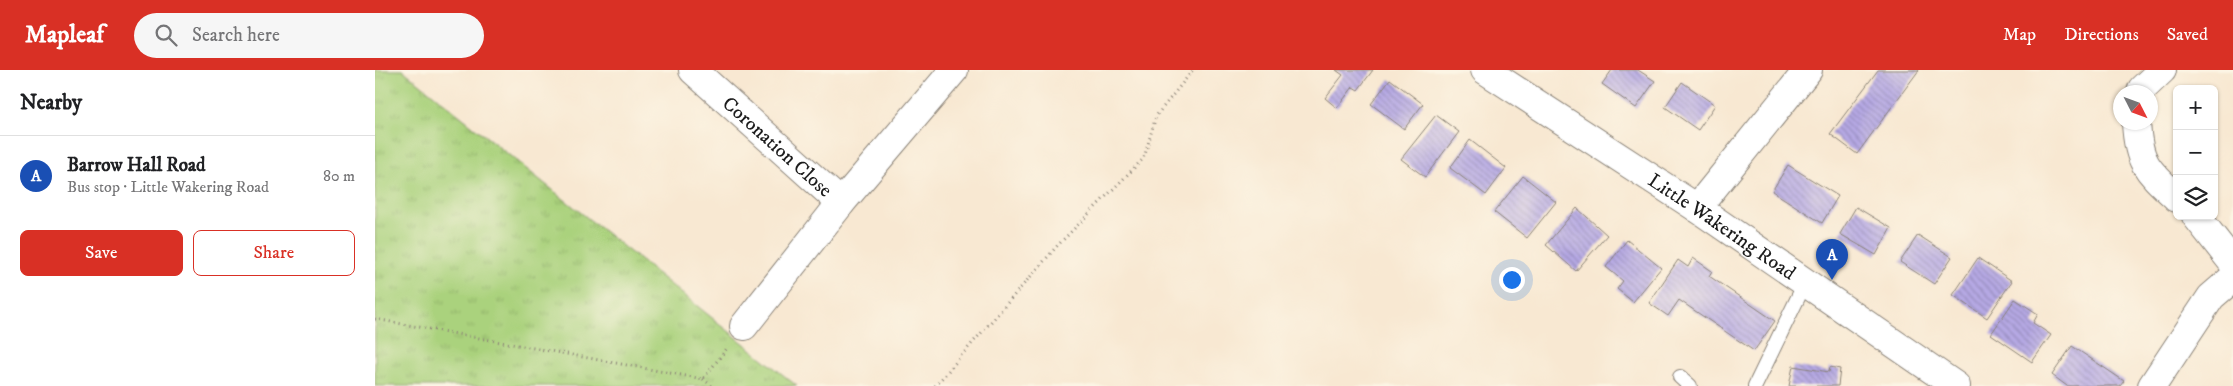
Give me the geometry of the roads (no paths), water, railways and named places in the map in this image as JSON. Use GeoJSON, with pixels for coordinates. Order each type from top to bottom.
{"type":"FeatureCollection","features":[{"type":"Feature","properties":{"kind":"street","name":"Coronation Close"},"geometry":{"type":"LineString","coordinates":[[693,70],[841,203]]}},
{"type":"Feature","properties":{"kind":"street","name":"Coronation Close"},"geometry":{"type":"LineString","coordinates":[[744,326],[841,203],[954,70]]}},
{"type":"Feature","properties":{"kind":"street","name":"Little Wakering Road"},"geometry":{"type":"LineString","coordinates":[[1485,70],[1697,208],[1956,386]]}},
{"type":"Feature","properties":{"kind":"street"},"geometry":{"type":"LineString","coordinates":[[1697,208],[1808,70]]}},
{"type":"Feature","properties":{"kind":"street"},"geometry":{"type":"LineString","coordinates":[[2145,85],[2162,70]]}},
{"type":"Feature","properties":{"kind":"street"},"geometry":{"type":"LineString","coordinates":[[2137,130],[2140,157],[2150,173],[2173,194]]}},
{"type":"Feature","properties":{"kind":"street"},"geometry":{"type":"LineString","coordinates":[[2199,220],[2233,263]]}},
{"type":"Feature","properties":{"kind":"street"},"geometry":{"type":"LineString","coordinates":[[2151,386],[2211,298],[2233,278]]}},
{"type":"Feature","properties":{"kind":"lane"},"geometry":{"type":"LineString","coordinates":[[1755,386],[1805,283]]}},
{"type":"Feature","properties":{"kind":"place","name":"Barrow Hall Road"},"geometry":{"type":"Point","coordinates":[1832,280]}}]}
